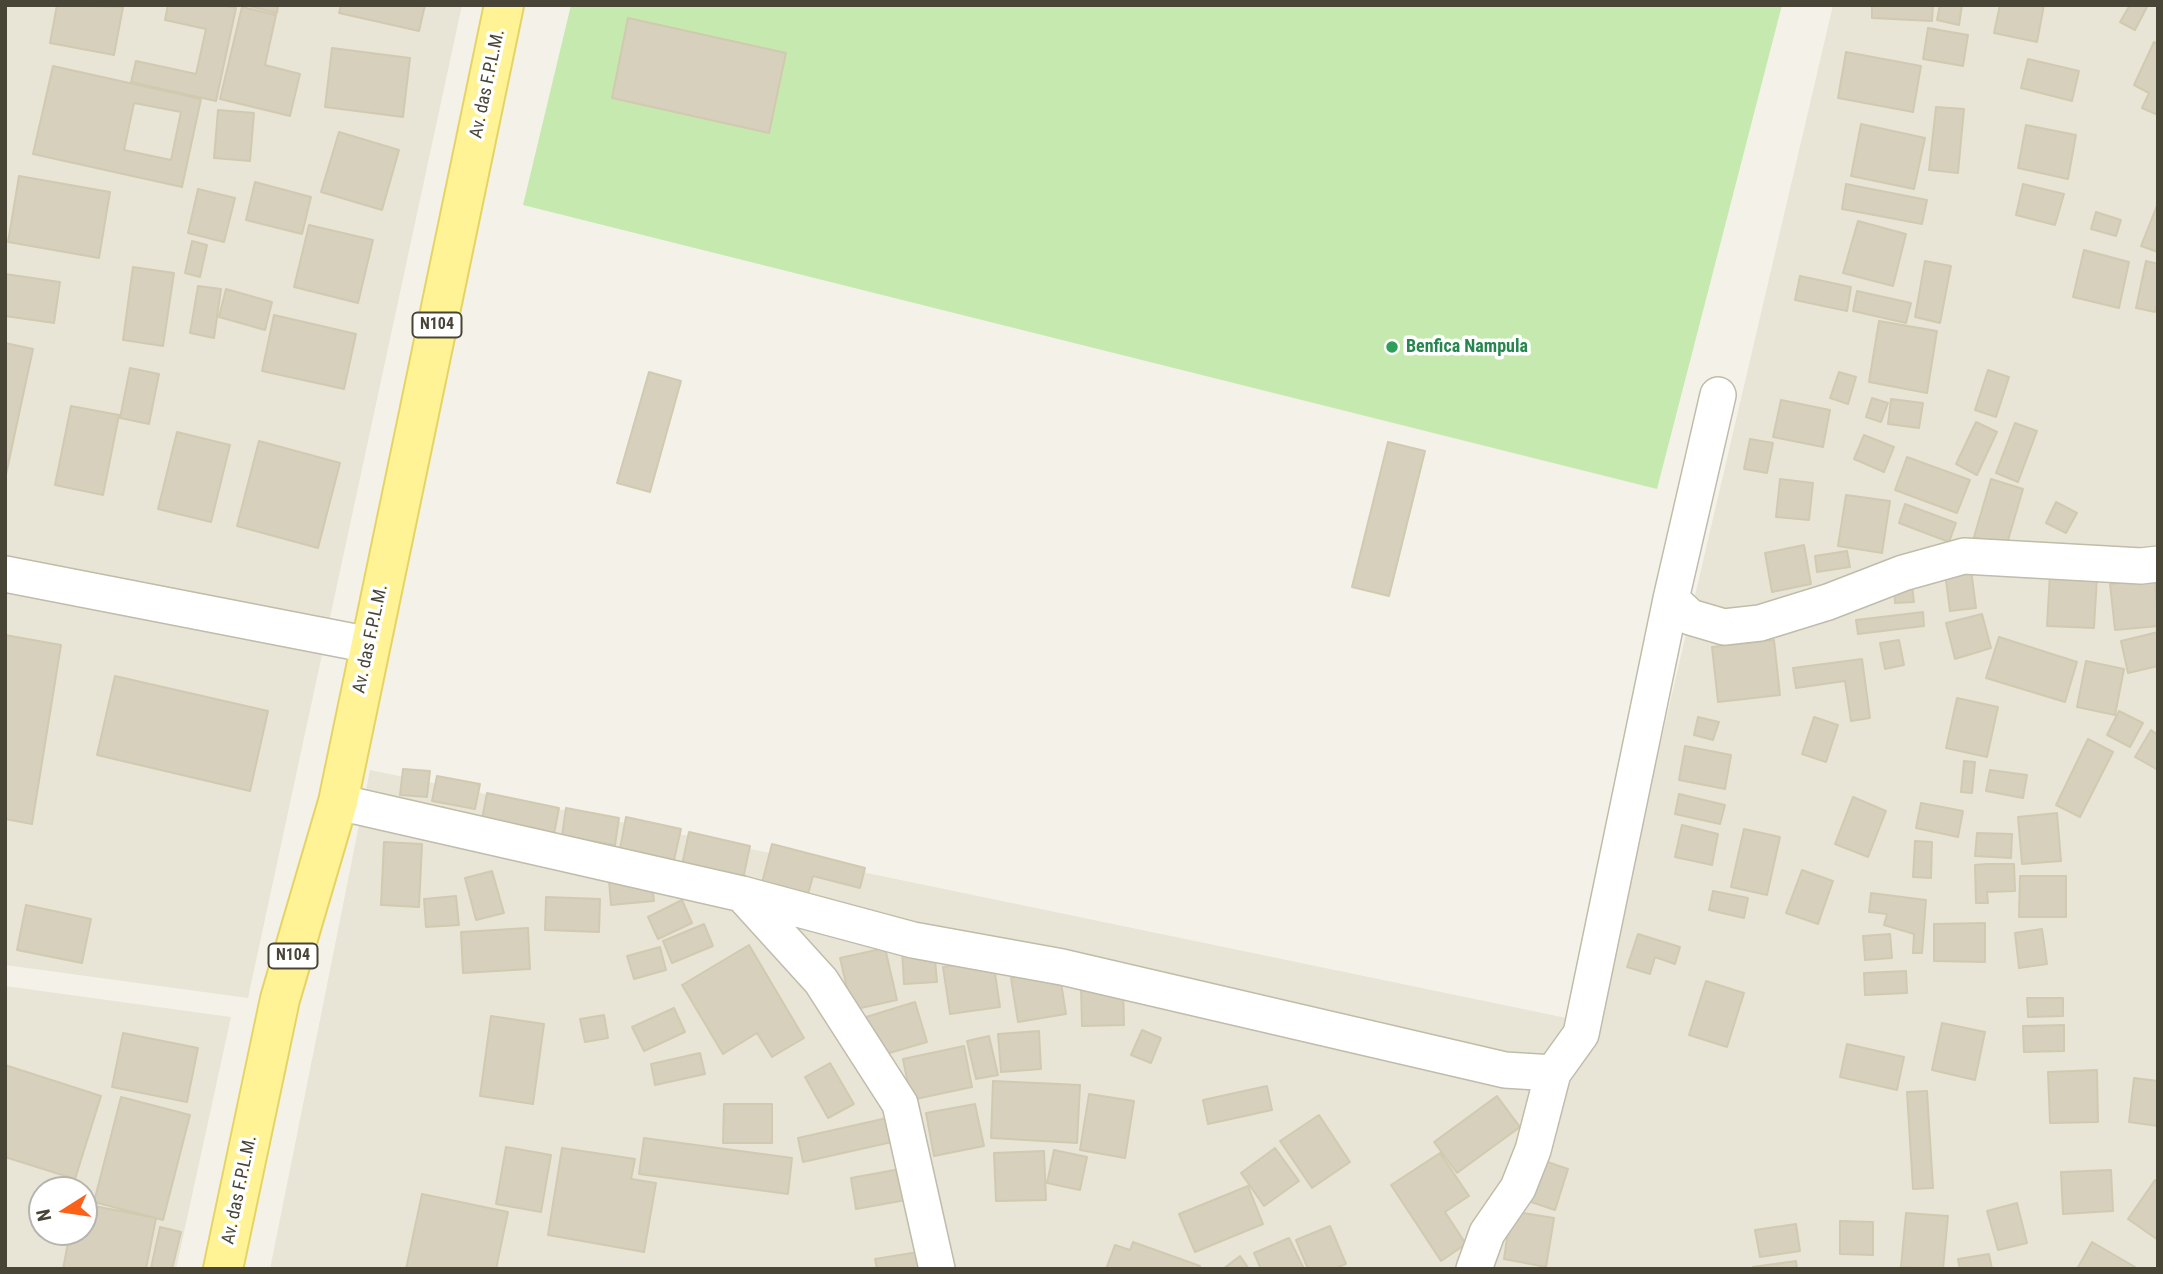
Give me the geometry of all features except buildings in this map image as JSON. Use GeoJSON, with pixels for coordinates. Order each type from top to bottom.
{"type":"FeatureCollection","features":[{"type":"Feature","properties":{"kind":"main road","name":"Av. das F.P.L.M."},"geometry":{"type":"LineString","coordinates":[[223,1269],[280,999],[338,802],[504,5]]}},
{"type":"Feature","properties":{"kind":"street"},"geometry":{"type":"LineString","coordinates":[[1474,1269],[1486,1233],[1518,1188],[1533,1150],[1553,1073],[1581,1034],[1671,599],[1718,395]]}},
{"type":"Feature","properties":{"kind":"street"},"geometry":{"type":"LineString","coordinates":[[1671,599],[1690,617],[1724,627],[1760,623],[1828,602],[1903,573],[1964,556],[2141,566],[2158,564]]}},
{"type":"Feature","properties":{"kind":"street"},"geometry":{"type":"LineString","coordinates":[[5,574],[370,645]]}},
{"type":"Feature","properties":{"kind":"street"},"geometry":{"type":"LineString","coordinates":[[338,802],[742,894],[914,940],[1062,967],[1505,1070],[1553,1073]]}},
{"type":"Feature","properties":{"kind":"street"},"geometry":{"type":"LineString","coordinates":[[742,894],[821,981],[900,1104],[937,1269]]}},
{"type":"Feature","properties":{"kind":"shaded area"},"geometry":{"type":"Polygon","coordinates":[[[5,5],[462,5],[248,998],[5,965],[5,5]]]}},
{"type":"Feature","properties":{"kind":"shaded area"},"geometry":{"type":"Polygon","coordinates":[[[1833,5],[2158,5],[2158,1269],[270,1269],[370,770],[1581,1021],[1621,912],[1833,5]]]}},
{"type":"Feature","properties":{"kind":"shaded area"},"geometry":{"type":"Polygon","coordinates":[[[5,986],[231,1017],[176,1269],[5,1269],[5,986]]]}},
{"type":"Feature","properties":{"kind":"green space","name":"Benfica Nampula"},"geometry":{"type":"Polygon","coordinates":[[[571,5],[1782,5],[1657,489],[523,205],[571,5]]]}},
{"type":"Feature","properties":{"kind":"place","name":"Benfica Nampula"},"geometry":{"type":"Point","coordinates":[1392,347]}}]}
